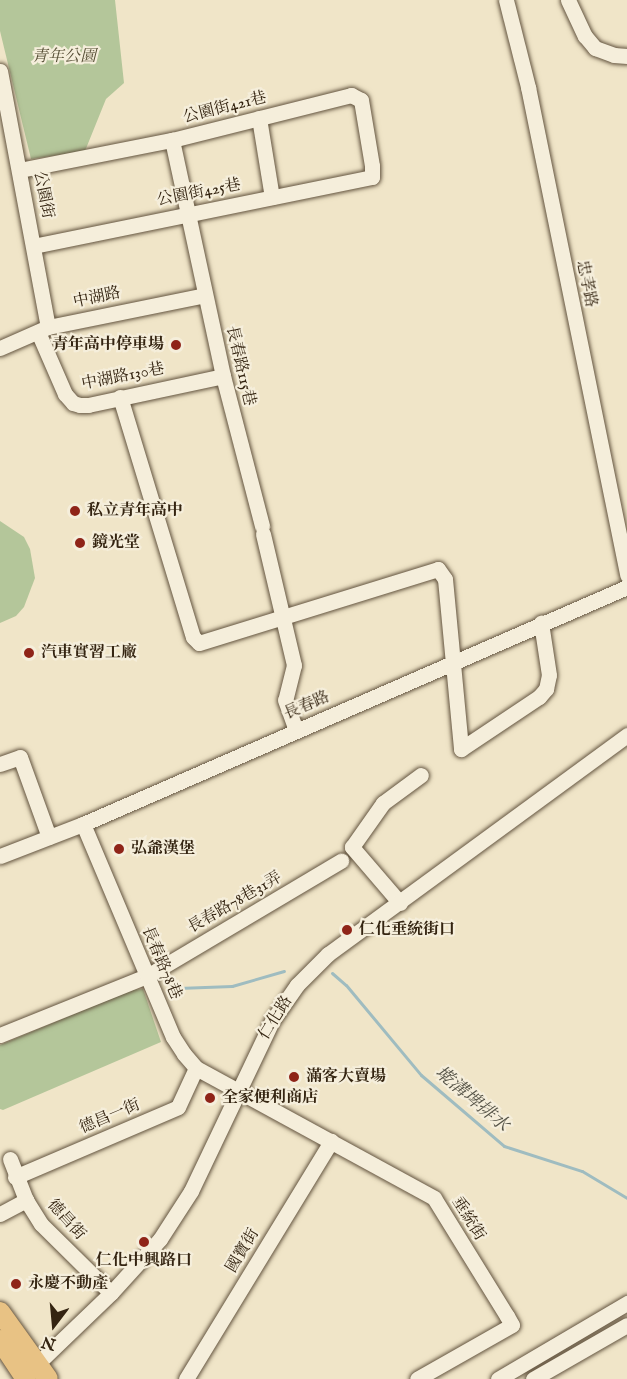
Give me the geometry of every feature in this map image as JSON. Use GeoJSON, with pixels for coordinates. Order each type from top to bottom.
{"type":"FeatureCollection","features":[{"type":"Feature","properties":{"kind":"main road"},"geometry":{"type":"LineString","coordinates":[[0,1312],[29,1375]]}},
{"type":"Feature","properties":{"kind":"main road"},"geometry":{"type":"LineString","coordinates":[[0,1340],[29,1375]]}},
{"type":"Feature","properties":{"kind":"street","name":"忠孝路"},"geometry":{"type":"LineString","coordinates":[[506,0],[528,87],[627,576]]}},
{"type":"Feature","properties":{"kind":"street"},"geometry":{"type":"LineString","coordinates":[[568,0],[585,36],[595,48],[614,56],[627,56]]}},
{"type":"Feature","properties":{"kind":"street","name":"公園街"},"geometry":{"type":"LineString","coordinates":[[0,71],[34,246],[43,329]]}},
{"type":"Feature","properties":{"kind":"street","name":"公園街421巷"},"geometry":{"type":"LineString","coordinates":[[20,170],[172,140],[351,95],[361,100],[372,177]]}},
{"type":"Feature","properties":{"kind":"street"},"geometry":{"type":"LineString","coordinates":[[259,118],[272,197]]}},
{"type":"Feature","properties":{"kind":"street","name":"長春路115巷"},"geometry":{"type":"LineString","coordinates":[[172,140],[223,376],[263,530],[294,665],[285,700],[296,730]]}},
{"type":"Feature","properties":{"kind":"street","name":"公園街425巷"},"geometry":{"type":"LineString","coordinates":[[34,246],[372,177]]}},
{"type":"Feature","properties":{"kind":"street","name":"中湖路"},"geometry":{"type":"LineString","coordinates":[[0,348],[43,329],[205,295]]}},
{"type":"Feature","properties":{"kind":"street","name":"中湖路130巷"},"geometry":{"type":"LineString","coordinates":[[43,329],[69,400],[88,405],[223,376]]}},
{"type":"Feature","properties":{"kind":"street"},"geometry":{"type":"LineString","coordinates":[[120,397],[194,637],[199,643],[438,569],[445,579],[451,663],[461,749],[539,697],[546,688],[549,675],[541,623]]}},
{"type":"Feature","properties":{"kind":"street","name":"長春路"},"geometry":{"type":"LineString","coordinates":[[0,856],[83,824],[627,587]]}},
{"type":"Feature","properties":{"kind":"street","name":"仁化路"},"geometry":{"type":"LineString","coordinates":[[29,1375],[111,1293],[160,1239],[191,1191],[272,1021],[297,985],[328,954],[627,735]]}},
{"type":"Feature","properties":{"kind":"street"},"geometry":{"type":"LineString","coordinates":[[0,764],[20,757],[49,837]]}},
{"type":"Feature","properties":{"kind":"street"},"geometry":{"type":"LineString","coordinates":[[400,903],[346,855],[384,803],[420,775]]}},
{"type":"Feature","properties":{"kind":"street","name":"長春路78巷"},"geometry":{"type":"LineString","coordinates":[[83,824],[172,1036],[196,1068],[238,1091]]}},
{"type":"Feature","properties":{"kind":"street","name":"長春路78巷31弄"},"geometry":{"type":"LineString","coordinates":[[0,1035],[147,976],[346,855]]}},
{"type":"Feature","properties":{"kind":"street","name":"德昌一街"},"geometry":{"type":"LineString","coordinates":[[15,1177],[178,1107],[196,1068]]}},
{"type":"Feature","properties":{"kind":"street","name":"垂統街"},"geometry":{"type":"LineString","coordinates":[[238,1091],[434,1198],[512,1326],[417,1379]]}},
{"type":"Feature","properties":{"kind":"street","name":"國寶街"},"geometry":{"type":"LineString","coordinates":[[186,1379],[331,1141]]}},
{"type":"Feature","properties":{"kind":"street","name":"德昌街"},"geometry":{"type":"LineString","coordinates":[[10,1159],[15,1177],[41,1224],[111,1293]]}},
{"type":"Feature","properties":{"kind":"street"},"geometry":{"type":"LineString","coordinates":[[0,1214],[26,1200]]}},
{"type":"Feature","properties":{"kind":"street"},"geometry":{"type":"LineString","coordinates":[[498,1379],[627,1304]]}},
{"type":"Feature","properties":{"kind":"street"},"geometry":{"type":"LineString","coordinates":[[533,1379],[627,1326]]}},
{"type":"Feature","properties":{"kind":"green space","name":"青年公園"},"geometry":{"type":"Polygon","coordinates":[[[0,0],[115,0],[124,83],[106,99],[85,151],[31,159],[0,31],[0,0]]]}},
{"type":"Feature","properties":{"kind":"green space"},"geometry":{"type":"Polygon","coordinates":[[[0,521],[24,537],[30,549],[35,578],[24,607],[16,616],[0,623],[0,521]]]}},
{"type":"Feature","properties":{"kind":"green space"},"geometry":{"type":"Polygon","coordinates":[[[143,989],[161,1042],[3,1110],[0,1109],[0,1045],[132,990],[143,989]]]}},
{"type":"Feature","properties":{"kind":"waterway","name":"墘溝埤排水"},"geometry":{"type":"LineString","coordinates":[[178,988],[232,986],[284,971]]}},
{"type":"Feature","properties":{"kind":"waterway","name":"墘溝埤排水"},"geometry":{"type":"LineString","coordinates":[[332,973],[346,985],[421,1075],[504,1146],[582,1171],[627,1198]]}},
{"type":"Feature","properties":{"kind":"place","name":"青年高中停車場"},"geometry":{"type":"Point","coordinates":[176,345]}},
{"type":"Feature","properties":{"kind":"place","name":"私立青年高中"},"geometry":{"type":"Point","coordinates":[75,511]}},
{"type":"Feature","properties":{"kind":"place","name":"鏡光堂"},"geometry":{"type":"Point","coordinates":[80,543]}},
{"type":"Feature","properties":{"kind":"place","name":"汽車實習工廠"},"geometry":{"type":"Point","coordinates":[29,653]}},
{"type":"Feature","properties":{"kind":"place","name":"弘爺漢堡"},"geometry":{"type":"Point","coordinates":[119,849]}},
{"type":"Feature","properties":{"kind":"place","name":"仁化垂統街口"},"geometry":{"type":"Point","coordinates":[347,930]}},
{"type":"Feature","properties":{"kind":"place","name":"滿客大賣場"},"geometry":{"type":"Point","coordinates":[294,1077]}},
{"type":"Feature","properties":{"kind":"place","name":"全家便利商店"},"geometry":{"type":"Point","coordinates":[210,1098]}},
{"type":"Feature","properties":{"kind":"place","name":"仁化中興路口"},"geometry":{"type":"Point","coordinates":[144,1242]}},
{"type":"Feature","properties":{"kind":"place","name":"永慶不動產"},"geometry":{"type":"Point","coordinates":[16,1284]}}]}
